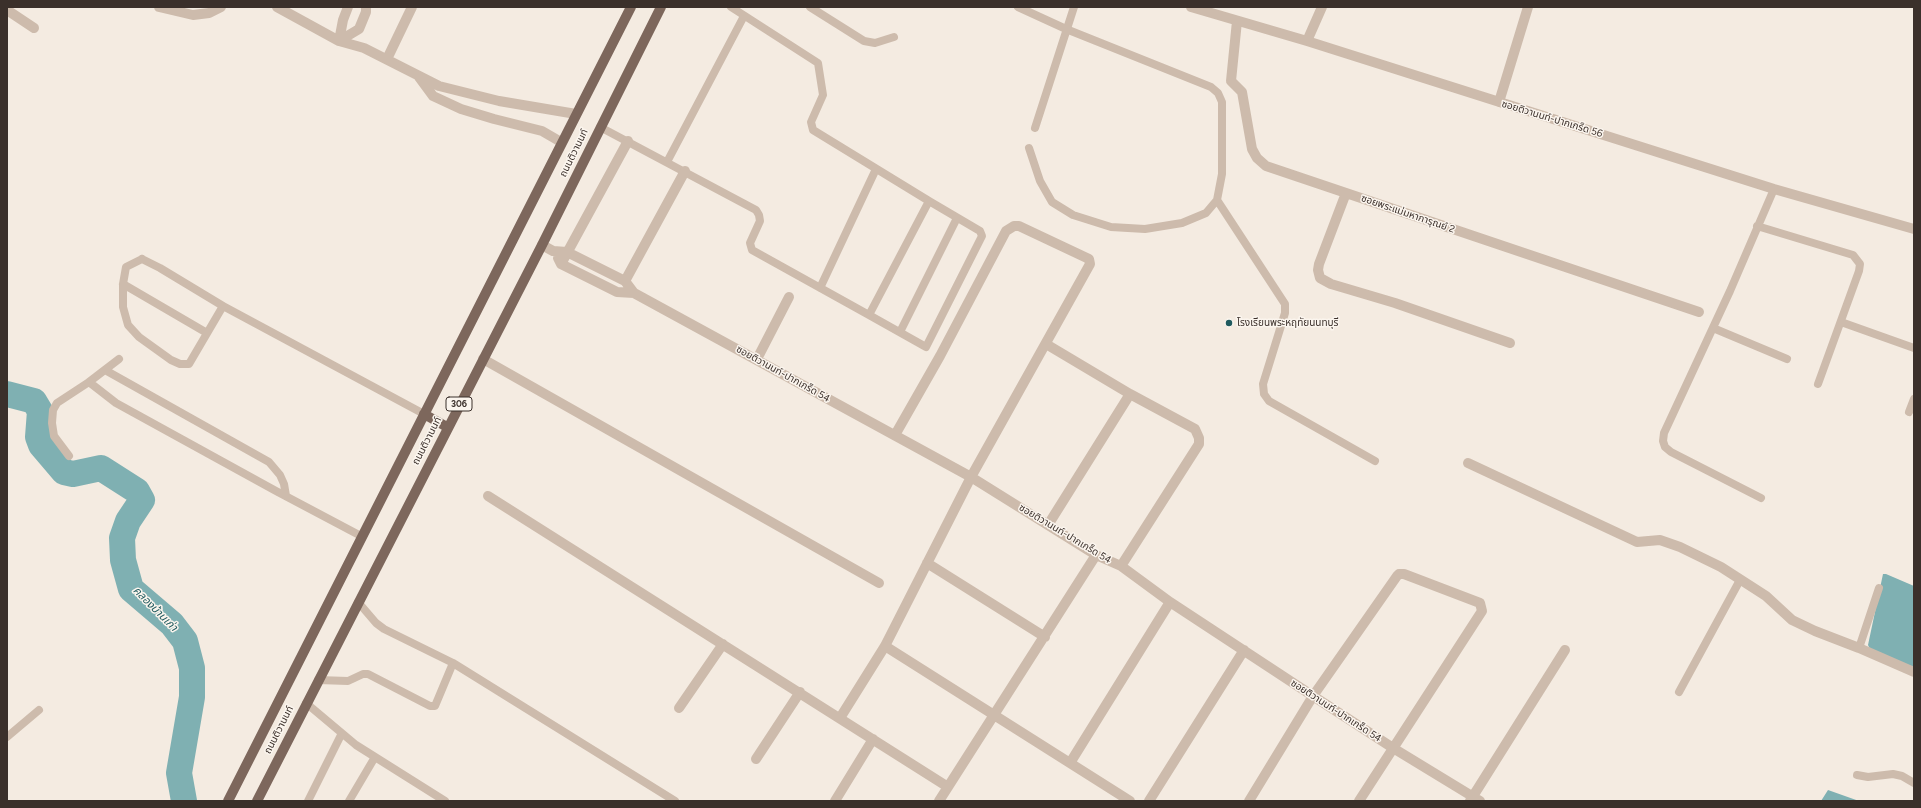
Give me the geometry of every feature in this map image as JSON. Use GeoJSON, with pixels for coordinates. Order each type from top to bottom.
{"type":"FeatureCollection","features":[{"type":"Feature","properties":{"kind":"main road","name":"ถนนติวานนท์"},"geometry":{"type":"LineString","coordinates":[[228,801],[361,536],[631,7]]}},
{"type":"Feature","properties":{"kind":"main road","name":"ถนนติวานนท์"},"geometry":{"type":"LineString","coordinates":[[259,800],[306,703],[542,245],[600,126],[661,7]]}},
{"type":"Feature","properties":{"kind":"main road"},"geometry":{"type":"LineString","coordinates":[[424,414],[447,427]]}},
{"type":"Feature","properties":{"kind":"street"},"geometry":{"type":"LineString","coordinates":[[159,7],[193,15],[209,13],[221,7]]}},
{"type":"Feature","properties":{"kind":"street"},"geometry":{"type":"LineString","coordinates":[[277,7],[339,41],[364,48],[439,86],[467,95],[576,114]]}},
{"type":"Feature","properties":{"kind":"street"},"geometry":{"type":"LineString","coordinates":[[339,41],[343,20],[348,7]]}},
{"type":"Feature","properties":{"kind":"street"},"geometry":{"type":"LineString","coordinates":[[339,41],[359,29],[366,12],[366,7]]}},
{"type":"Feature","properties":{"kind":"street"},"geometry":{"type":"LineString","coordinates":[[387,59],[412,7]]}},
{"type":"Feature","properties":{"kind":"street"},"geometry":{"type":"LineString","coordinates":[[1307,42],[1322,7]]}},
{"type":"Feature","properties":{"kind":"street"},"geometry":{"type":"LineString","coordinates":[[1499,102],[1528,7]]}},
{"type":"Feature","properties":{"kind":"street","name":"ซอยติวานนท์-ปากเกร็ด 56"},"geometry":{"type":"LineString","coordinates":[[1197,8],[1774,189],[1914,228]]}},
{"type":"Feature","properties":{"kind":"street"},"geometry":{"type":"LineString","coordinates":[[7,10],[34,28]]}},
{"type":"Feature","properties":{"kind":"street","name":"ซอยพระแม่มหาการุณย์ 2"},"geometry":{"type":"LineString","coordinates":[[1237,21],[1231,81],[1242,92],[1252,149],[1257,158],[1266,166],[1699,312]]}},
{"type":"Feature","properties":{"kind":"street"},"geometry":{"type":"LineString","coordinates":[[418,76],[433,96],[461,109],[542,131],[561,142]]}},
{"type":"Feature","properties":{"kind":"street"},"geometry":{"type":"LineString","coordinates":[[561,264],[628,141]]}},
{"type":"Feature","properties":{"kind":"street"},"geometry":{"type":"LineString","coordinates":[[625,281],[684,171]]}},
{"type":"Feature","properties":{"kind":"street"},"geometry":{"type":"LineString","coordinates":[[1346,193],[1319,264],[1318,270],[1320,278],[1331,284],[1395,303],[1510,343]]}},
{"type":"Feature","properties":{"kind":"street"},"geometry":{"type":"LineString","coordinates":[[840,718],[885,646],[971,477],[1046,344],[1090,262],[1086,258],[1019,226],[1014,226],[1006,231],[940,356],[895,435]]}},
{"type":"Feature","properties":{"kind":"street","name":"ซอยติวานนท์-ปากเกร็ด 54"},"geometry":{"type":"LineString","coordinates":[[542,245],[553,251],[567,252],[625,281],[634,292],[971,477],[1096,555],[1121,566],[1170,602],[1312,696],[1474,799]]}},
{"type":"Feature","properties":{"kind":"street","name":"ซอยติวานนท์-ปากเกร็ด 54"},"geometry":{"type":"LineString","coordinates":[[553,251],[561,264],[617,292],[634,292]]}},
{"type":"Feature","properties":{"kind":"street"},"geometry":{"type":"LineString","coordinates":[[757,359],[789,297]]}},
{"type":"Feature","properties":{"kind":"street"},"geometry":{"type":"LineString","coordinates":[[1046,344],[1130,394],[1195,429],[1199,438],[1199,444],[1121,566]]}},
{"type":"Feature","properties":{"kind":"street"},"geometry":{"type":"LineString","coordinates":[[483,359],[879,583]]}},
{"type":"Feature","properties":{"kind":"street"},"geometry":{"type":"LineString","coordinates":[[1048,525],[1130,394]]}},
{"type":"Feature","properties":{"kind":"street"},"geometry":{"type":"LineString","coordinates":[[1468,462],[1637,542],[1660,540],[1680,547],[1721,567],[1766,596],[1792,620],[1914,672]]}},
{"type":"Feature","properties":{"kind":"street"},"geometry":{"type":"LineString","coordinates":[[488,496],[800,692],[948,788]]}},
{"type":"Feature","properties":{"kind":"street"},"geometry":{"type":"LineString","coordinates":[[939,801],[1096,555]]}},
{"type":"Feature","properties":{"kind":"street"},"geometry":{"type":"LineString","coordinates":[[927,563],[1045,637]]}},
{"type":"Feature","properties":{"kind":"street"},"geometry":{"type":"LineString","coordinates":[[1249,801],[1312,696],[1400,574],[1480,603],[1482,611],[1359,801]]}},
{"type":"Feature","properties":{"kind":"street"},"geometry":{"type":"LineString","coordinates":[[1070,763],[1170,602]]}},
{"type":"Feature","properties":{"kind":"street"},"geometry":{"type":"LineString","coordinates":[[679,708],[723,644]]}},
{"type":"Feature","properties":{"kind":"street"},"geometry":{"type":"LineString","coordinates":[[885,646],[1130,801]]}},
{"type":"Feature","properties":{"kind":"street"},"geometry":{"type":"LineString","coordinates":[[1149,801],[1244,650]]}},
{"type":"Feature","properties":{"kind":"street"},"geometry":{"type":"LineString","coordinates":[[1474,799],[1565,650]]}},
{"type":"Feature","properties":{"kind":"street"},"geometry":{"type":"LineString","coordinates":[[756,759],[800,692]]}},
{"type":"Feature","properties":{"kind":"street"},"geometry":{"type":"LineString","coordinates":[[835,801],[873,739]]}},
{"type":"Feature","properties":{"kind":"lane"},"geometry":{"type":"LineString","coordinates":[[600,126],[756,210],[760,215],[760,221],[750,243],[752,250],[926,347],[978,246],[982,236],[980,231],[813,130],[811,122],[823,95],[818,63],[731,7]]}},
{"type":"Feature","properties":{"kind":"lane"},"geometry":{"type":"LineString","coordinates":[[810,7],[864,42],[875,43],[894,36]]}},
{"type":"Feature","properties":{"kind":"lane"},"geometry":{"type":"LineString","coordinates":[[1018,7],[1211,87],[1218,93],[1222,102],[1222,174],[1217,200],[1206,213],[1182,223],[1145,229],[1110,227],[1073,215],[1052,202],[1040,181],[1029,148]]}},
{"type":"Feature","properties":{"kind":"lane"},"geometry":{"type":"LineString","coordinates":[[1035,128],[1074,7]]}},
{"type":"Feature","properties":{"kind":"lane"},"geometry":{"type":"LineString","coordinates":[[667,162],[744,16]]}},
{"type":"Feature","properties":{"kind":"lane"},"geometry":{"type":"LineString","coordinates":[[820,288],[876,169]]}},
{"type":"Feature","properties":{"kind":"lane"},"geometry":{"type":"LineString","coordinates":[[1761,498],[1671,452],[1665,447],[1663,441],[1664,433],[1713,328],[1774,189]]}},
{"type":"Feature","properties":{"kind":"lane"},"geometry":{"type":"LineString","coordinates":[[1217,200],[1285,304],[1285,313],[1263,384],[1264,394],[1269,401],[1375,461]]}},
{"type":"Feature","properties":{"kind":"lane"},"geometry":{"type":"LineString","coordinates":[[869,315],[929,201]]}},
{"type":"Feature","properties":{"kind":"lane"},"geometry":{"type":"LineString","coordinates":[[900,332],[957,218]]}},
{"type":"Feature","properties":{"kind":"lane"},"geometry":{"type":"LineString","coordinates":[[1757,226],[1853,255],[1860,264],[1859,272],[1818,384]]}},
{"type":"Feature","properties":{"kind":"lane"},"geometry":{"type":"LineString","coordinates":[[223,306],[189,364],[180,364],[171,360],[139,337],[128,325],[123,307],[123,284],[126,267],[142,260],[160,268],[223,306],[424,414]]}},
{"type":"Feature","properties":{"kind":"lane"},"geometry":{"type":"LineString","coordinates":[[123,284],[207,333]]}},
{"type":"Feature","properties":{"kind":"lane"},"geometry":{"type":"LineString","coordinates":[[1841,322],[1914,348]]}},
{"type":"Feature","properties":{"kind":"lane"},"geometry":{"type":"LineString","coordinates":[[1713,328],[1786,359]]}},
{"type":"Feature","properties":{"kind":"lane"},"geometry":{"type":"LineString","coordinates":[[69,456],[54,436],[52,423],[53,410],[57,404],[120,359]]}},
{"type":"Feature","properties":{"kind":"lane"},"geometry":{"type":"LineString","coordinates":[[105,370],[269,462],[280,475],[284,484],[286,496]]}},
{"type":"Feature","properties":{"kind":"lane"},"geometry":{"type":"LineString","coordinates":[[89,382],[116,404],[361,536]]}},
{"type":"Feature","properties":{"kind":"lane"},"geometry":{"type":"LineString","coordinates":[[1909,412],[1914,399]]}},
{"type":"Feature","properties":{"kind":"lane"},"geometry":{"type":"LineString","coordinates":[[1679,692],[1740,580]]}},
{"type":"Feature","properties":{"kind":"lane"},"geometry":{"type":"LineString","coordinates":[[1859,648],[1879,588]]}},
{"type":"Feature","properties":{"kind":"lane"},"geometry":{"type":"LineString","coordinates":[[358,602],[376,623],[384,629],[453,663],[675,801]]}},
{"type":"Feature","properties":{"kind":"lane"},"geometry":{"type":"LineString","coordinates":[[318,680],[348,681],[363,674],[368,674],[432,707],[435,706],[453,663]]}},
{"type":"Feature","properties":{"kind":"lane"},"geometry":{"type":"LineString","coordinates":[[306,703],[341,735],[445,801]]}},
{"type":"Feature","properties":{"kind":"lane"},"geometry":{"type":"LineString","coordinates":[[7,737],[39,710]]}},
{"type":"Feature","properties":{"kind":"lane"},"geometry":{"type":"LineString","coordinates":[[308,801],[341,735]]}},
{"type":"Feature","properties":{"kind":"lane"},"geometry":{"type":"LineString","coordinates":[[349,801],[374,757]]}},
{"type":"Feature","properties":{"kind":"lane"},"geometry":{"type":"LineString","coordinates":[[1857,775],[1868,777],[1893,774],[1902,776],[1914,783]]}},
{"type":"Feature","properties":{"kind":"water"},"geometry":{"type":"Polygon","coordinates":[[[1883,574],[1914,586],[1914,669],[1870,649],[1868,645],[1883,574]]]}},
{"type":"Feature","properties":{"kind":"water"},"geometry":{"type":"Polygon","coordinates":[[[1828,790],[1859,801],[1821,801],[1828,790]]]}},
{"type":"Feature","properties":{"kind":"waterway","name":"คลองบ้านเก่า"},"geometry":{"type":"LineString","coordinates":[[7,394],[34,401],[40,411],[38,437],[41,445],[64,472],[73,474],[101,468],[137,491],[142,500],[128,521],[122,538],[123,560],[131,589],[172,624],[185,641],[192,668],[192,697],[179,773],[184,801]]}},
{"type":"Feature","properties":{"kind":"place","name":"โรงเรียนพระหฤทัยนนทบุรี"},"geometry":{"type":"Point","coordinates":[1229,323]}}]}
